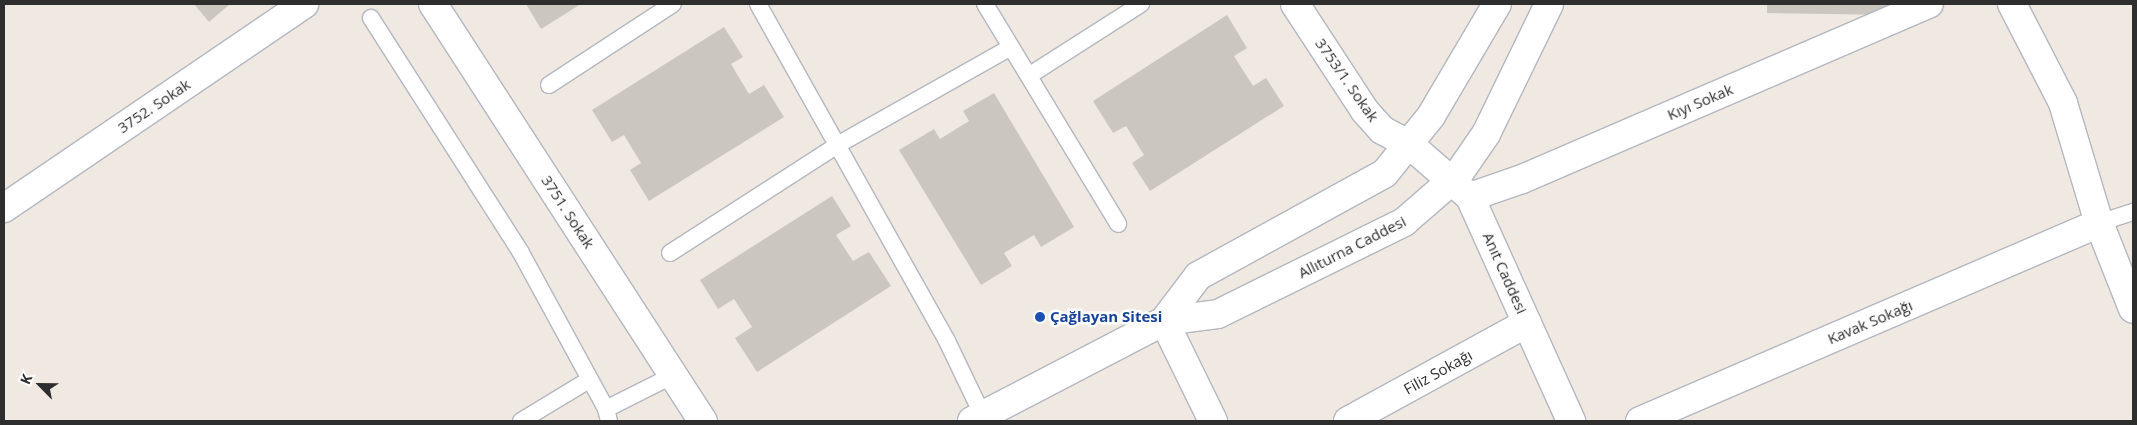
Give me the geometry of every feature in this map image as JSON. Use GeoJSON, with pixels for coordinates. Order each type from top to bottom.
{"type":"FeatureCollection","features":[{"type":"Feature","properties":{"kind":"street","name":"3752. Sokak"},"geometry":{"type":"LineString","coordinates":[[4,208],[304,4]]}},
{"type":"Feature","properties":{"kind":"street","name":"3751. Sokak"},"geometry":{"type":"LineString","coordinates":[[433,4],[703,421]]}},
{"type":"Feature","properties":{"kind":"street","name":"3753/1. Sokak"},"geometry":{"type":"LineString","coordinates":[[1295,4],[1365,112],[1382,130],[1410,145]]}},
{"type":"Feature","properties":{"kind":"street","name":"Allıturna Caddesi"},"geometry":{"type":"LineString","coordinates":[[1164,321],[1198,276],[1385,173],[1410,145],[1497,4]]}},
{"type":"Feature","properties":{"kind":"street","name":"Allıturna Caddesi"},"geometry":{"type":"LineString","coordinates":[[978,418],[1164,321],[1218,314],[1404,222],[1461,189],[1549,4]]}},
{"type":"Feature","properties":{"kind":"street","name":"Kıyı Sokak"},"geometry":{"type":"LineString","coordinates":[[1461,189],[1522,178],[1929,4]]}},
{"type":"Feature","properties":{"kind":"street"},"geometry":{"type":"LineString","coordinates":[[2012,4],[2063,103],[2100,223],[2133,309]]}},
{"type":"Feature","properties":{"kind":"street","name":"Anıt Caddesi"},"geometry":{"type":"LineString","coordinates":[[1410,145],[1461,189],[1527,323],[1572,421]]}},
{"type":"Feature","properties":{"kind":"street","name":"Kavak Sokağı"},"geometry":{"type":"LineString","coordinates":[[1640,421],[2100,223]]}},
{"type":"Feature","properties":{"kind":"street"},"geometry":{"type":"LineString","coordinates":[[1164,321],[1214,421]]}},
{"type":"Feature","properties":{"kind":"street","name":"Filiz Sokağı"},"geometry":{"type":"LineString","coordinates":[[1348,421],[1527,323]]}},
{"type":"Feature","properties":{"kind":"lane"},"geometry":{"type":"LineString","coordinates":[[549,85],[673,4]]}},
{"type":"Feature","properties":{"kind":"lane"},"geometry":{"type":"LineString","coordinates":[[758,4],[839,144],[948,341],[978,418]]}},
{"type":"Feature","properties":{"kind":"lane"},"geometry":{"type":"LineString","coordinates":[[986,4],[1010,47],[1030,76],[1118,224]]}},
{"type":"Feature","properties":{"kind":"lane"},"geometry":{"type":"LineString","coordinates":[[1030,76],[1141,4]]}},
{"type":"Feature","properties":{"kind":"lane"},"geometry":{"type":"LineString","coordinates":[[371,18],[520,251],[608,415],[674,375]]}},
{"type":"Feature","properties":{"kind":"lane"},"geometry":{"type":"LineString","coordinates":[[670,253],[839,144],[1010,47]]}},
{"type":"Feature","properties":{"kind":"lane"},"geometry":{"type":"LineString","coordinates":[[2100,223],[2133,212]]}},
{"type":"Feature","properties":{"kind":"lane"},"geometry":{"type":"LineString","coordinates":[[521,421],[589,380]]}},
{"type":"Feature","properties":{"kind":"building"},"geometry":{"type":"Polygon","coordinates":[[[194,4],[230,4],[209,22],[194,4]]]}},
{"type":"Feature","properties":{"kind":"building"},"geometry":{"type":"Polygon","coordinates":[[[526,4],[581,4],[541,29],[526,4]]]}},
{"type":"Feature","properties":{"kind":"building"},"geometry":{"type":"Polygon","coordinates":[[[1767,4],[1892,4],[1892,15],[1767,13],[1767,4]]]}},
{"type":"Feature","properties":{"kind":"building"},"geometry":{"type":"Polygon","coordinates":[[[1227,15],[1247,48],[1234,56],[1253,86],[1266,78],[1284,106],[1150,191],[1132,163],[1144,155],[1126,126],[1113,133],[1093,101],[1227,15]]]}},
{"type":"Feature","properties":{"kind":"building"},"geometry":{"type":"Polygon","coordinates":[[[724,27],[743,57],[731,64],[749,94],[764,85],[784,117],[649,201],[630,170],[641,163],[624,135],[612,142],[592,110],[724,27]]]}},
{"type":"Feature","properties":{"kind":"building"},"geometry":{"type":"Polygon","coordinates":[[[994,93],[1074,227],[1041,247],[1034,235],[1004,253],[1012,266],[981,285],[899,150],[934,129],[940,139],[969,121],[963,111],[994,93]]]}},
{"type":"Feature","properties":{"kind":"building"},"geometry":{"type":"Polygon","coordinates":[[[832,196],[851,226],[836,235],[853,261],[869,252],[891,286],[757,372],[735,338],[752,327],[734,299],[718,309],[700,280],[832,196]]]}},
{"type":"Feature","properties":{"kind":"place","name":"Çağlayan Sitesi"},"geometry":{"type":"Point","coordinates":[1040,317]}}]}
